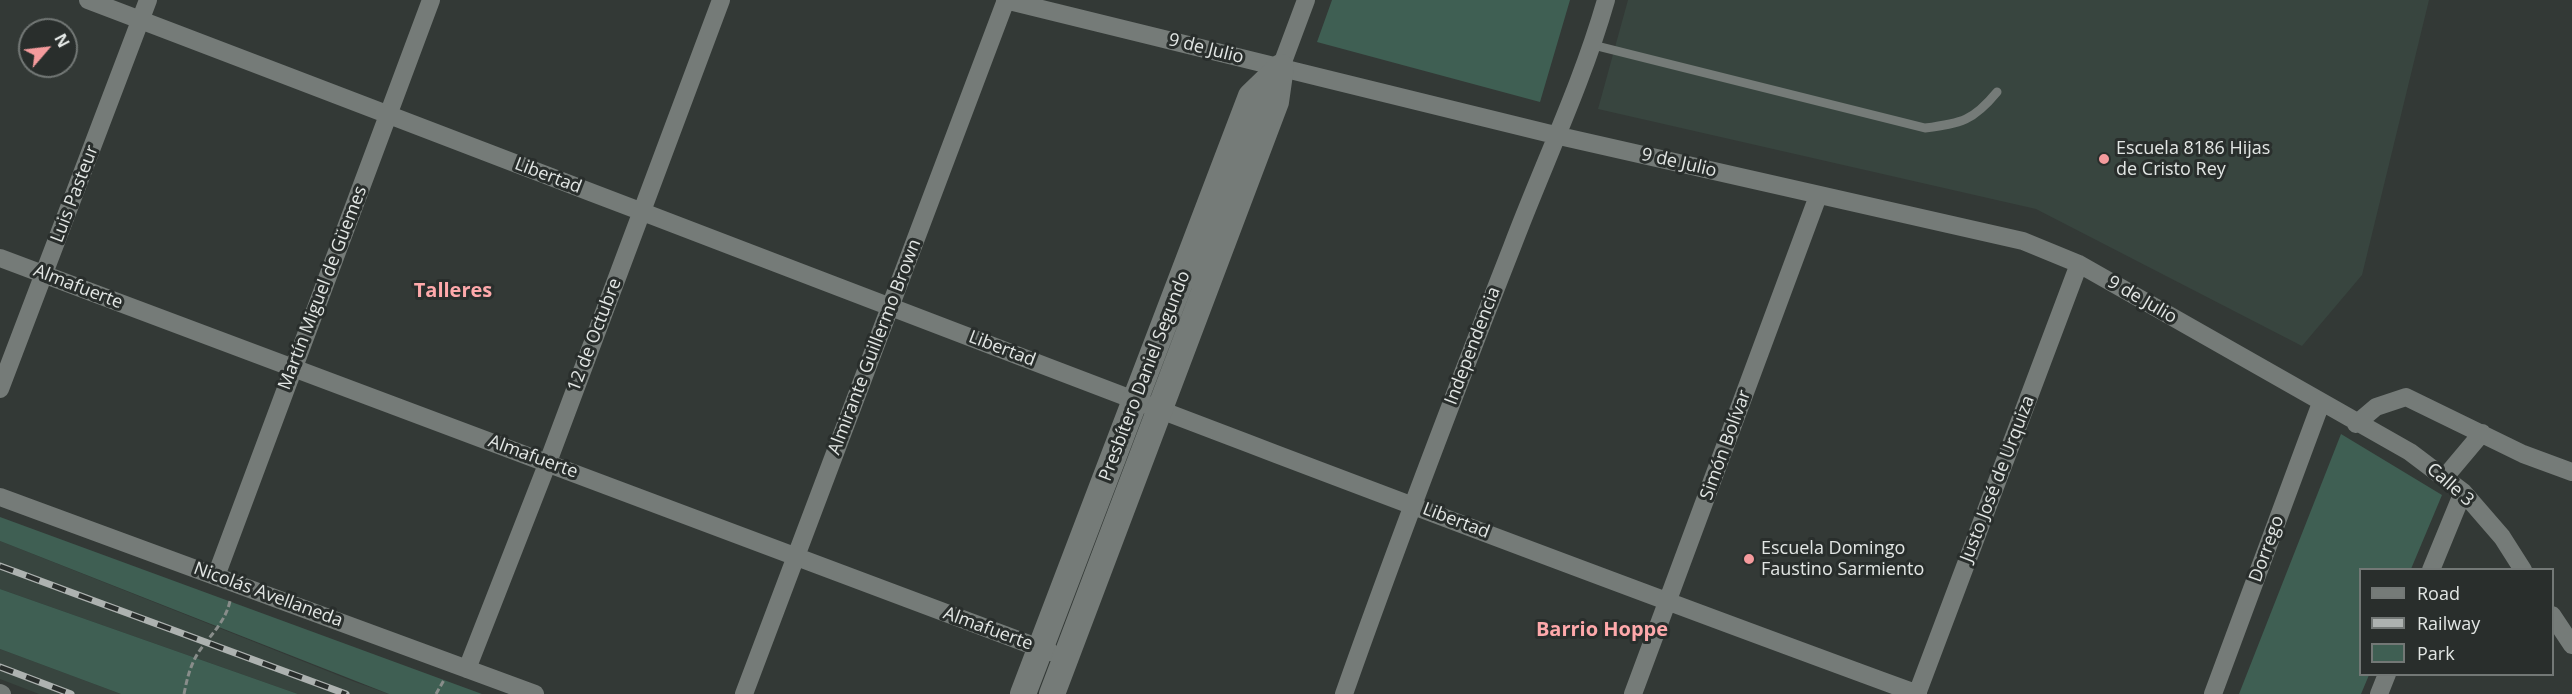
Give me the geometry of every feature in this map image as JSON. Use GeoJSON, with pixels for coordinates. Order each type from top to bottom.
{"type":"FeatureCollection","features":[{"type":"Feature","properties":{"kind":"main road","name":"Presbítero Daniel Segundo"},"geometry":{"type":"LineString","coordinates":[[1023,694],[1251,96],[1281,67]]}},
{"type":"Feature","properties":{"kind":"main road","name":"Presbítero Daniel Segundo"},"geometry":{"type":"LineString","coordinates":[[1052,694],[1276,102],[1281,67]]}},
{"type":"Feature","properties":{"kind":"street","name":"Libertad"},"geometry":{"type":"LineString","coordinates":[[88,0],[641,213],[1917,694]]}},
{"type":"Feature","properties":{"kind":"street","name":"Luis Pasteur"},"geometry":{"type":"LineString","coordinates":[[0,388],[148,0]]}},
{"type":"Feature","properties":{"kind":"street","name":"Martín Miguel de Güemes"},"geometry":{"type":"LineString","coordinates":[[216,576],[431,0]]}},
{"type":"Feature","properties":{"kind":"street","name":"12 de Octubre"},"geometry":{"type":"LineString","coordinates":[[467,669],[548,462],[721,0]]}},
{"type":"Feature","properties":{"kind":"street","name":"9 de Julio"},"geometry":{"type":"LineString","coordinates":[[1006,0],[1555,135],[2023,241],[2079,264],[2356,424]]}},
{"type":"Feature","properties":{"kind":"street","name":"Almirante Guillermo Brown"},"geometry":{"type":"LineString","coordinates":[[744,694],[1006,0]]}},
{"type":"Feature","properties":{"kind":"street","name":"Presbítero Daniel Segundo"},"geometry":{"type":"LineString","coordinates":[[1281,67],[1306,0]]}},
{"type":"Feature","properties":{"kind":"street","name":"Independencia"},"geometry":{"type":"LineString","coordinates":[[1344,694],[1412,504],[1555,135],[1593,45],[1606,0]]}},
{"type":"Feature","properties":{"kind":"street","name":"Simón Bolívar"},"geometry":{"type":"LineString","coordinates":[[1633,694],[1818,196]]}},
{"type":"Feature","properties":{"kind":"street","name":"Almafuerte"},"geometry":{"type":"LineString","coordinates":[[0,258],[1065,657]]}},
{"type":"Feature","properties":{"kind":"street","name":"Justo José de Urquiza"},"geometry":{"type":"LineString","coordinates":[[1917,694],[2079,264]]}},
{"type":"Feature","properties":{"kind":"street"},"geometry":{"type":"LineString","coordinates":[[2356,424],[2376,407],[2406,397],[2523,454],[2572,472]]}},
{"type":"Feature","properties":{"kind":"street","name":"Dorrego"},"geometry":{"type":"LineString","coordinates":[[2213,694],[2321,403]]}},
{"type":"Feature","properties":{"kind":"street","name":"Calle 3"},"geometry":{"type":"LineString","coordinates":[[2356,424],[2410,452],[2463,492],[2502,537],[2522,568]]}},
{"type":"Feature","properties":{"kind":"street"},"geometry":{"type":"LineString","coordinates":[[2445,477],[2481,433]]}},
{"type":"Feature","properties":{"kind":"street"},"geometry":{"type":"LineString","coordinates":[[2432,568],[2463,492]]}},
{"type":"Feature","properties":{"kind":"street","name":"Nicolás Avellaneda"},"geometry":{"type":"LineString","coordinates":[[0,497],[535,694]]}},
{"type":"Feature","properties":{"kind":"street"},"geometry":{"type":"LineString","coordinates":[[2554,617],[2572,645]]}},
{"type":"Feature","properties":{"kind":"street"},"geometry":{"type":"LineString","coordinates":[[2379,694],[2387,676]]}},
{"type":"Feature","properties":{"kind":"lane"},"geometry":{"type":"LineString","coordinates":[[1593,45],[1925,128],[1950,124],[1979,114],[1997,92]]}},
{"type":"Feature","properties":{"kind":"path"},"geometry":{"type":"LineString","coordinates":[[184,694],[188,674],[198,653],[227,615],[234,583]]}},
{"type":"Feature","properties":{"kind":"shaded area","name":"Escuela 8186 Hijas de Cristo Rey"},"geometry":{"type":"Polygon","coordinates":[[[1628,0],[2429,0],[2362,275],[2302,346],[2036,209],[1598,109],[1628,0]]]}},
{"type":"Feature","properties":{"kind":"shaded area"},"geometry":{"type":"Polygon","coordinates":[[[0,541],[389,694],[298,694],[0,589],[0,541]]]}},
{"type":"Feature","properties":{"kind":"shaded area"},"geometry":{"type":"Polygon","coordinates":[[[0,649],[121,694],[39,694],[0,679],[0,649]]]}},
{"type":"Feature","properties":{"kind":"green space"},"geometry":{"type":"Polygon","coordinates":[[[1332,0],[1570,0],[1540,102],[1317,42],[1332,0]]]}},
{"type":"Feature","properties":{"kind":"green space"},"geometry":{"type":"Polygon","coordinates":[[[2341,434],[2442,495],[2411,568],[2359,568],[2359,676],[2369,676],[2361,694],[2239,694],[2341,434]]]}},
{"type":"Feature","properties":{"kind":"green space"},"geometry":{"type":"Polygon","coordinates":[[[0,517],[482,694],[389,694],[0,541],[0,517]]]}},
{"type":"Feature","properties":{"kind":"green space"},"geometry":{"type":"Polygon","coordinates":[[[0,589],[298,694],[121,694],[0,649],[0,589]]]}},
{"type":"Feature","properties":{"kind":"railway"},"geometry":{"type":"LineString","coordinates":[[0,566],[346,694]]}},
{"type":"Feature","properties":{"kind":"railway"},"geometry":{"type":"LineString","coordinates":[[0,667],[71,694]]}},
{"type":"Feature","properties":{"kind":"place","name":"Escuela 8186 Hijas de Cristo Rey"},"geometry":{"type":"Point","coordinates":[2104,159]}},
{"type":"Feature","properties":{"kind":"place","name":"Escuela Domingo Faustino Sarmiento"},"geometry":{"type":"Point","coordinates":[1749,559]}},
{"type":"Feature","properties":{"kind":"district","name":"Talleres"},"geometry":{"type":"Point","coordinates":[453,291]}},
{"type":"Feature","properties":{"kind":"district","name":"Barrio Hoppe"},"geometry":{"type":"Point","coordinates":[1602,630]}}]}
